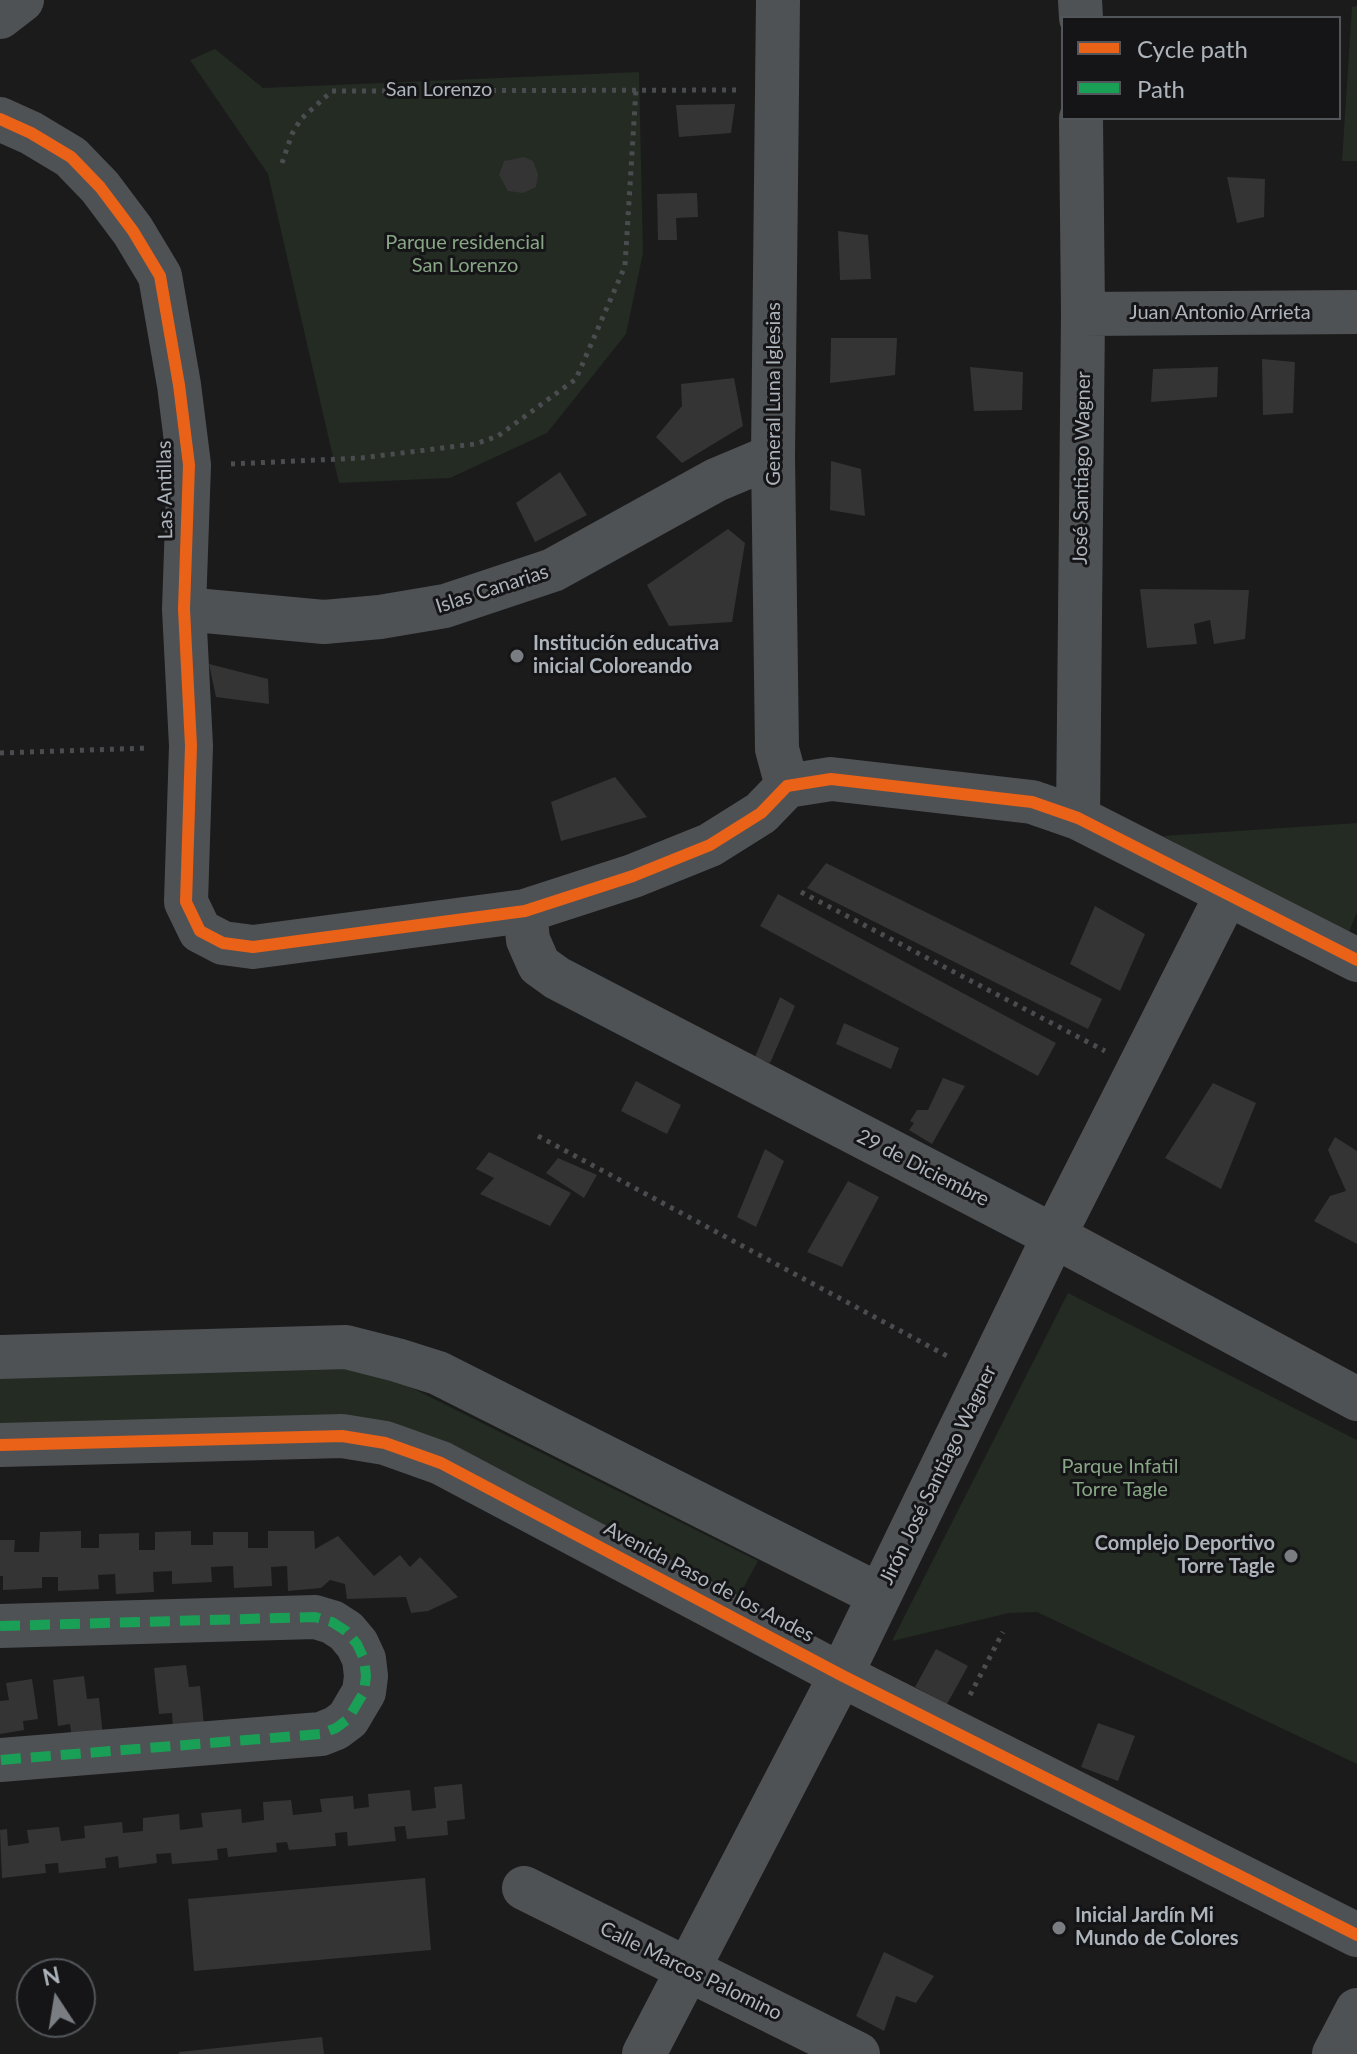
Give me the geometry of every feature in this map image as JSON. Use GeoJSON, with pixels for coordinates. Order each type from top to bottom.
{"type":"FeatureCollection","features":[{"type":"Feature","properties":{"kind":"street"},"geometry":{"type":"LineString","coordinates":[[0,17],[22,0]]}},
{"type":"Feature","properties":{"kind":"street","name":"General Luna Iglesias"},"geometry":{"type":"LineString","coordinates":[[778,0],[773,456],[777,749],[787,786]]}},
{"type":"Feature","properties":{"kind":"street","name":"Las Antillas"},"geometry":{"type":"LineString","coordinates":[[0,119],[71,157],[109,198],[160,276],[189,465],[184,609],[191,746],[186,902],[200,931],[223,943],[253,947],[525,911]]}},
{"type":"Feature","properties":{"kind":"street","name":"José Santiago Wagner"},"geometry":{"type":"LineString","coordinates":[[1078,818],[1083,314],[1081,120]]}},
{"type":"Feature","properties":{"kind":"street","name":"Juan Antonio Arrieta"},"geometry":{"type":"LineString","coordinates":[[1083,314],[1357,312]]}},
{"type":"Feature","properties":{"kind":"street","name":"Islas Canarias"},"geometry":{"type":"LineString","coordinates":[[184,609],[324,622],[445,606],[553,570],[716,480],[773,456]]}},
{"type":"Feature","properties":{"kind":"street"},"geometry":{"type":"LineString","coordinates":[[525,911],[633,876],[710,845],[761,813],[787,786],[831,779],[1032,802],[1078,818],[1357,960]]}},
{"type":"Feature","properties":{"kind":"street","name":"Jirón José Santiago Wagner"},"geometry":{"type":"LineString","coordinates":[[644,2054],[841,1675],[1054,1236],[1227,894]]}},
{"type":"Feature","properties":{"kind":"street","name":"29 de Diciembre"},"geometry":{"type":"LineString","coordinates":[[525,911],[528,940],[539,965],[557,978],[1054,1236],[1357,1399]]}},
{"type":"Feature","properties":{"kind":"street"},"geometry":{"type":"LineString","coordinates":[[0,1357],[346,1347],[397,1360],[438,1373],[879,1595]]}},
{"type":"Feature","properties":{"kind":"street","name":"Avenida Paso de los Andes"},"geometry":{"type":"LineString","coordinates":[[0,1445],[342,1436],[385,1443],[441,1463],[841,1675],[1357,1935]]}},
{"type":"Feature","properties":{"kind":"street"},"geometry":{"type":"LineString","coordinates":[[0,1626],[315,1617],[332,1622],[346,1631],[364,1659],[366,1676],[364,1692],[348,1719],[321,1734],[0,1760]]}},
{"type":"Feature","properties":{"kind":"street","name":"Calle Marcos Palomino"},"geometry":{"type":"LineString","coordinates":[[524,1888],[858,2054]]}},
{"type":"Feature","properties":{"kind":"street"},"geometry":{"type":"LineString","coordinates":[[1334,2054],[1357,2010]]}},
{"type":"Feature","properties":{"kind":"path"},"geometry":{"type":"LineString","coordinates":[[189,465],[361,458],[475,444],[498,436],[576,379],[625,266],[636,89]]}},
{"type":"Feature","properties":{"kind":"path"},"geometry":{"type":"LineString","coordinates":[[0,753],[191,746]]}},
{"type":"Feature","properties":{"kind":"path"},"geometry":{"type":"LineString","coordinates":[[801,892],[1139,1069]]}},
{"type":"Feature","properties":{"kind":"path"},"geometry":{"type":"LineString","coordinates":[[538,1136],[986,1377]]}},
{"type":"Feature","properties":{"kind":"path"},"geometry":{"type":"LineString","coordinates":[[952,1731],[1003,1632]]}},
{"type":"Feature","properties":{"kind":"green space"},"geometry":{"type":"Polygon","coordinates":[[[1357,6],[1357,161],[1342,161],[1352,7],[1357,6]]]}},
{"type":"Feature","properties":{"kind":"green space","name":"Parque residencial San Lorenzo"},"geometry":{"type":"Polygon","coordinates":[[[215,49],[263,88],[639,72],[643,253],[626,334],[547,433],[450,478],[339,483],[268,174],[190,60],[215,49]]]}},
{"type":"Feature","properties":{"kind":"green space"},"geometry":{"type":"Polygon","coordinates":[[[1357,823],[1357,912],[1347,937],[1163,836],[1357,823]]]}},
{"type":"Feature","properties":{"kind":"green space","name":"Parque Infatil Torre Tagle"},"geometry":{"type":"Polygon","coordinates":[[[1068,1293],[1357,1440],[1357,1764],[1037,1612],[1009,1613],[892,1641],[1068,1293]]]}},
{"type":"Feature","properties":{"kind":"green space"},"geometry":{"type":"Polygon","coordinates":[[[314,1365],[350,1369],[400,1382],[758,1561],[734,1605],[448,1453],[0,1427],[0,1373],[314,1365]]]}},
{"type":"Feature","properties":{"kind":"building"},"geometry":{"type":"Polygon","coordinates":[[[735,104],[731,133],[679,137],[676,105],[735,104]]]}},
{"type":"Feature","properties":{"kind":"building"},"geometry":{"type":"Polygon","coordinates":[[[524,157],[533,161],[538,174],[536,187],[523,193],[508,191],[499,175],[504,161],[524,157]]]}},
{"type":"Feature","properties":{"kind":"building"},"geometry":{"type":"Polygon","coordinates":[[[1227,177],[1265,179],[1264,217],[1237,223],[1227,177]]]}},
{"type":"Feature","properties":{"kind":"building"},"geometry":{"type":"Polygon","coordinates":[[[697,193],[698,217],[676,218],[677,240],[658,240],[657,194],[697,193]]]}},
{"type":"Feature","properties":{"kind":"building"},"geometry":{"type":"Polygon","coordinates":[[[838,231],[868,235],[871,279],[840,280],[838,231]]]}},
{"type":"Feature","properties":{"kind":"building"},"geometry":{"type":"Polygon","coordinates":[[[831,338],[897,338],[895,375],[830,383],[831,338]]]}},
{"type":"Feature","properties":{"kind":"building"},"geometry":{"type":"Polygon","coordinates":[[[1262,359],[1295,362],[1293,413],[1263,415],[1262,359]]]}},
{"type":"Feature","properties":{"kind":"building"},"geometry":{"type":"Polygon","coordinates":[[[970,367],[1023,372],[1022,410],[974,411],[970,367]]]}},
{"type":"Feature","properties":{"kind":"building"},"geometry":{"type":"Polygon","coordinates":[[[1218,367],[1217,397],[1151,402],[1153,369],[1218,367]]]}},
{"type":"Feature","properties":{"kind":"building"},"geometry":{"type":"Polygon","coordinates":[[[734,378],[743,426],[682,463],[656,437],[682,406],[681,384],[734,378]]]}},
{"type":"Feature","properties":{"kind":"building"},"geometry":{"type":"Polygon","coordinates":[[[831,461],[861,469],[865,516],[830,510],[831,461]]]}},
{"type":"Feature","properties":{"kind":"building"},"geometry":{"type":"Polygon","coordinates":[[[560,472],[587,515],[535,542],[516,503],[560,472]]]}},
{"type":"Feature","properties":{"kind":"building"},"geometry":{"type":"Polygon","coordinates":[[[728,529],[745,543],[732,622],[669,626],[647,585],[728,529]]]}},
{"type":"Feature","properties":{"kind":"building"},"geometry":{"type":"Polygon","coordinates":[[[1140,589],[1249,590],[1245,639],[1214,644],[1210,620],[1194,624],[1197,644],[1147,648],[1140,589]]]}},
{"type":"Feature","properties":{"kind":"building"},"geometry":{"type":"Polygon","coordinates":[[[209,664],[268,679],[269,704],[216,697],[209,664]]]}},
{"type":"Feature","properties":{"kind":"building"},"geometry":{"type":"Polygon","coordinates":[[[615,777],[647,817],[561,841],[551,802],[615,777]]]}},
{"type":"Feature","properties":{"kind":"building"},"geometry":{"type":"Polygon","coordinates":[[[826,863],[1102,999],[1088,1029],[807,888],[826,863]]]}},
{"type":"Feature","properties":{"kind":"building"},"geometry":{"type":"Polygon","coordinates":[[[778,894],[1056,1043],[1038,1076],[760,926],[778,894]]]}},
{"type":"Feature","properties":{"kind":"building"},"geometry":{"type":"Polygon","coordinates":[[[1095,906],[1145,934],[1120,991],[1070,964],[1095,906]]]}},
{"type":"Feature","properties":{"kind":"building"},"geometry":{"type":"Polygon","coordinates":[[[780,997],[795,1006],[770,1063],[755,1057],[780,997]]]}},
{"type":"Feature","properties":{"kind":"building"},"geometry":{"type":"Polygon","coordinates":[[[844,1023],[899,1048],[891,1069],[836,1044],[844,1023]]]}},
{"type":"Feature","properties":{"kind":"building"},"geometry":{"type":"Polygon","coordinates":[[[943,1078],[965,1086],[932,1144],[909,1130],[914,1123],[910,1121],[917,1110],[928,1110],[943,1078]]]}},
{"type":"Feature","properties":{"kind":"building"},"geometry":{"type":"Polygon","coordinates":[[[636,1081],[681,1105],[667,1134],[621,1111],[636,1081]]]}},
{"type":"Feature","properties":{"kind":"building"},"geometry":{"type":"Polygon","coordinates":[[[1213,1083],[1256,1103],[1221,1189],[1165,1158],[1213,1083]]]}},
{"type":"Feature","properties":{"kind":"building"},"geometry":{"type":"Polygon","coordinates":[[[1335,1137],[1357,1151],[1357,1244],[1314,1221],[1330,1196],[1346,1191],[1328,1150],[1335,1137]]]}},
{"type":"Feature","properties":{"kind":"building"},"geometry":{"type":"Polygon","coordinates":[[[765,1149],[784,1161],[756,1227],[737,1217],[765,1149]]]}},
{"type":"Feature","properties":{"kind":"building"},"geometry":{"type":"Polygon","coordinates":[[[489,1152],[571,1193],[550,1226],[480,1194],[494,1178],[476,1169],[489,1152]]]}},
{"type":"Feature","properties":{"kind":"building"},"geometry":{"type":"Polygon","coordinates":[[[558,1158],[597,1175],[584,1198],[546,1173],[558,1158]]]}},
{"type":"Feature","properties":{"kind":"building"},"geometry":{"type":"Polygon","coordinates":[[[848,1181],[879,1197],[842,1267],[807,1252],[848,1181]]]}},
{"type":"Feature","properties":{"kind":"building"},"geometry":{"type":"Polygon","coordinates":[[[81,1531],[81,1548],[99,1548],[99,1534],[139,1533],[139,1550],[155,1550],[155,1532],[191,1531],[191,1545],[213,1545],[213,1532],[248,1532],[248,1548],[268,1548],[268,1531],[314,1531],[315,1549],[338,1536],[374,1576],[400,1555],[410,1567],[420,1557],[458,1597],[428,1611],[411,1613],[406,1597],[347,1599],[345,1584],[330,1580],[321,1588],[288,1591],[287,1566],[271,1567],[272,1586],[234,1588],[233,1566],[211,1567],[212,1582],[172,1584],[172,1571],[153,1572],[154,1592],[116,1594],[115,1574],[98,1575],[99,1589],[58,1591],[58,1577],[42,1577],[42,1588],[3,1590],[0,1540],[15,1540],[14,1552],[39,1552],[40,1532],[81,1531]]]}},
{"type":"Feature","properties":{"kind":"building"},"geometry":{"type":"Polygon","coordinates":[[[936,1649],[968,1666],[947,1704],[915,1687],[936,1649]]]}},
{"type":"Feature","properties":{"kind":"building"},"geometry":{"type":"Polygon","coordinates":[[[186,1665],[189,1687],[200,1686],[204,1725],[173,1728],[172,1713],[159,1714],[154,1668],[186,1665]]]}},
{"type":"Feature","properties":{"kind":"building"},"geometry":{"type":"Polygon","coordinates":[[[84,1676],[87,1699],[99,1698],[103,1737],[72,1740],[70,1724],[58,1726],[53,1680],[84,1676]]]}},
{"type":"Feature","properties":{"kind":"building"},"geometry":{"type":"Polygon","coordinates":[[[32,1679],[38,1719],[23,1721],[24,1730],[0,1734],[0,1701],[9,1700],[6,1683],[32,1679]]]}},
{"type":"Feature","properties":{"kind":"building"},"geometry":{"type":"Polygon","coordinates":[[[1098,1723],[1135,1736],[1118,1781],[1081,1767],[1098,1723]]]}},
{"type":"Feature","properties":{"kind":"building"},"geometry":{"type":"Polygon","coordinates":[[[462,1784],[465,1819],[447,1821],[448,1835],[407,1839],[405,1826],[394,1827],[396,1841],[348,1846],[347,1832],[335,1833],[336,1846],[289,1850],[287,1842],[276,1843],[277,1852],[228,1857],[227,1848],[217,1849],[218,1860],[172,1864],[171,1853],[156,1854],[157,1863],[119,1868],[118,1856],[105,1858],[106,1868],[59,1873],[58,1863],[45,1864],[46,1873],[2,1878],[0,1830],[7,1829],[8,1846],[29,1843],[27,1830],[59,1827],[61,1841],[85,1838],[84,1826],[122,1822],[123,1833],[143,1831],[143,1818],[179,1814],[180,1830],[203,1827],[201,1813],[241,1809],[242,1823],[264,1820],[263,1802],[291,1800],[293,1815],[322,1812],[320,1799],[353,1796],[354,1809],[369,1807],[368,1794],[410,1790],[412,1811],[436,1808],[434,1787],[462,1784]]]}},
{"type":"Feature","properties":{"kind":"building"},"geometry":{"type":"Polygon","coordinates":[[[425,1878],[431,1950],[194,1971],[188,1899],[425,1878]]]}},
{"type":"Feature","properties":{"kind":"building"},"geometry":{"type":"Polygon","coordinates":[[[884,1952],[934,1976],[916,2003],[896,1996],[884,2031],[856,2016],[884,1952]]]}},
{"type":"Feature","properties":{"kind":"building"},"geometry":{"type":"Polygon","coordinates":[[[322,2037],[324,2054],[179,2054],[179,2052],[322,2037]]]}},
{"type":"Feature","properties":{"kind":"marked path"},"geometry":{"type":"LineString","coordinates":[[0,1626],[315,1617],[332,1622],[346,1631],[364,1659],[366,1676],[364,1692],[348,1719],[321,1734],[0,1760]]}},
{"type":"Feature","properties":{"kind":"cycle path"},"geometry":{"type":"LineString","coordinates":[[0,119],[71,157],[100,187],[133,231],[160,276],[189,465],[184,609],[191,746],[186,902],[200,931],[223,943],[253,947],[525,911],[633,876],[710,845],[761,813],[787,786],[831,779],[1032,802],[1078,818],[1357,960]]}},
{"type":"Feature","properties":{"kind":"cycle path"},"geometry":{"type":"LineString","coordinates":[[0,1445],[342,1436],[385,1443],[441,1463],[841,1675],[1357,1935]]}},
{"type":"Feature","properties":{"kind":"place","name":"Institución educativa inicial Coloreando"},"geometry":{"type":"Point","coordinates":[517,656]}},
{"type":"Feature","properties":{"kind":"place","name":"Complejo Deportivo Torre Tagle"},"geometry":{"type":"Point","coordinates":[1291,1556]}},
{"type":"Feature","properties":{"kind":"place","name":"Inicial Jardín Mi Mundo de Colores"},"geometry":{"type":"Point","coordinates":[1059,1928]}}]}
